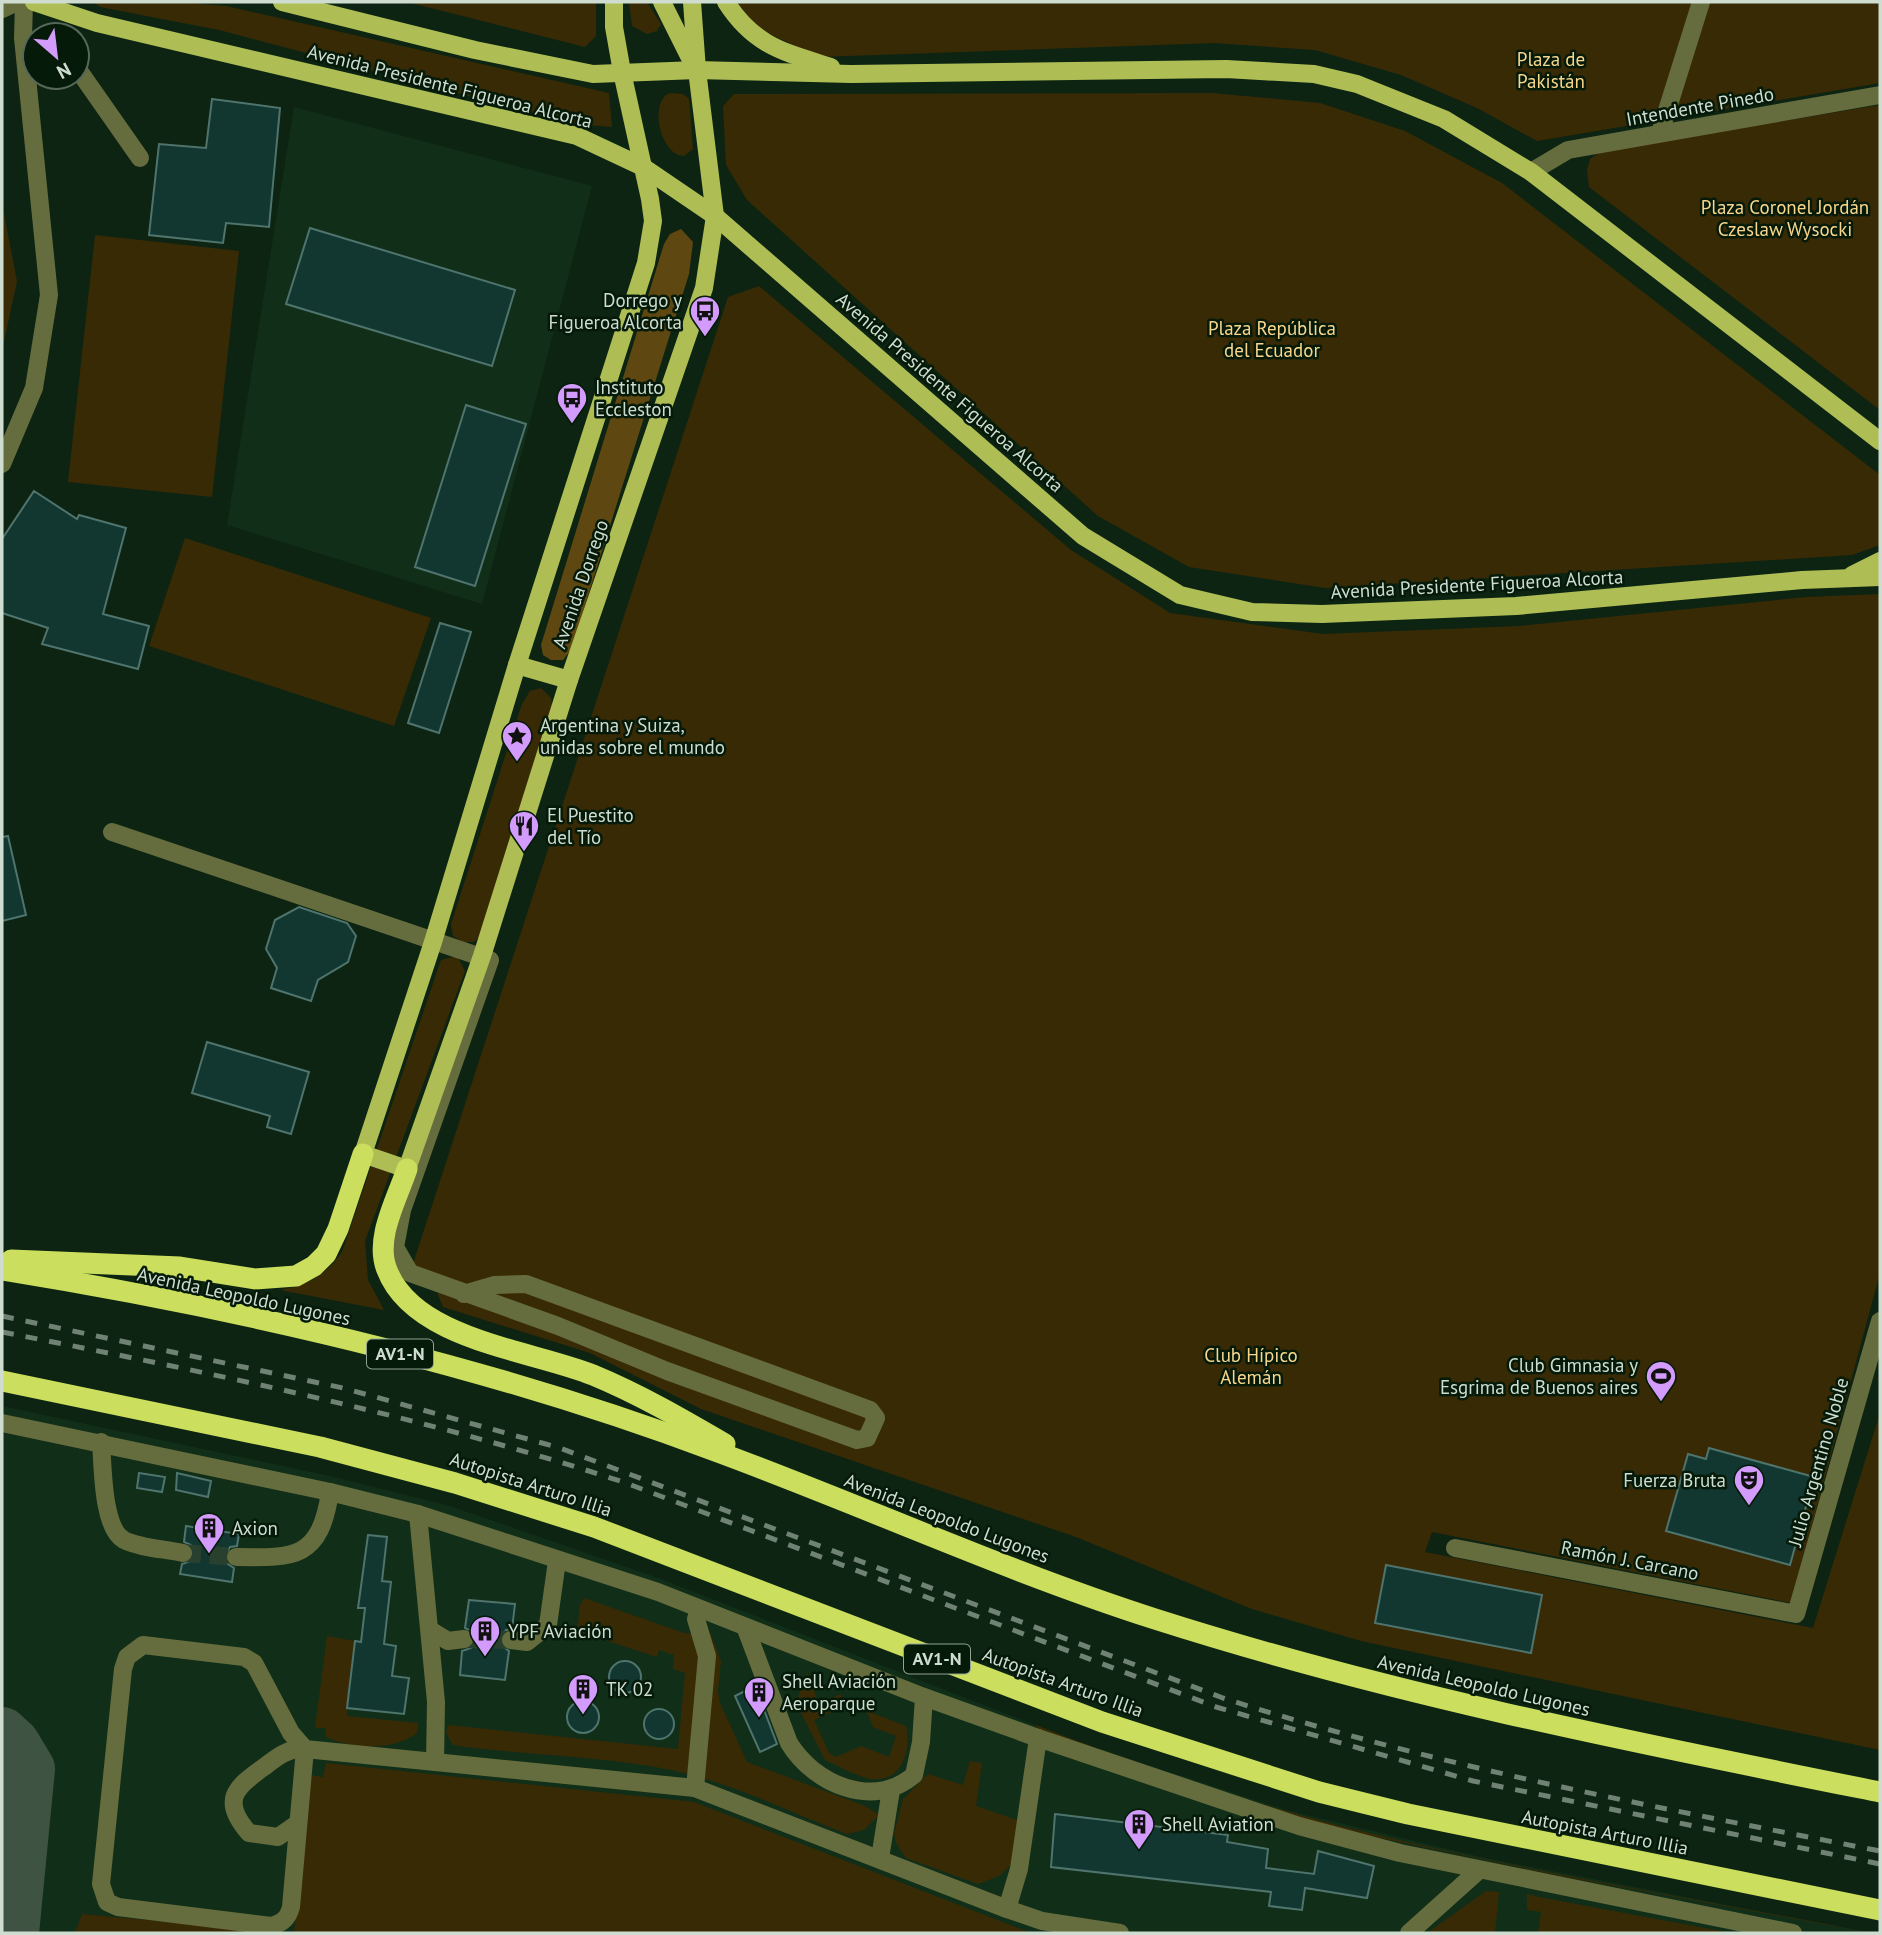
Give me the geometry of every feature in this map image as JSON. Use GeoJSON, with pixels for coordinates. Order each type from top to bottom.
{"type":"FeatureCollection","features":[{"type":"Feature","properties":{"kind":"highway"},"geometry":{"type":"LineString","coordinates":[[2,1260],[180,1267],[255,1279],[296,1276],[314,1266],[326,1254],[338,1229],[363,1154]]}},
{"type":"Feature","properties":{"kind":"highway"},"geometry":{"type":"LineString","coordinates":[[407,1168],[382,1248],[386,1268],[397,1291],[412,1305],[459,1332],[573,1367],[642,1398],[788,1480]]}},
{"type":"Feature","properties":{"kind":"highway","name":"Avenida Leopoldo Lugones"},"geometry":{"type":"LineString","coordinates":[[2,1270],[258,1320],[433,1362],[523,1387],[656,1431],[788,1480],[1024,1573],[1279,1658],[1450,1702],[1880,1792]]}},
{"type":"Feature","properties":{"kind":"highway","name":"Autopista Arturo Illia"},"geometry":{"type":"LineString","coordinates":[[2,1381],[320,1447],[531,1507],[594,1527],[1102,1722],[1319,1792],[1408,1814],[1880,1910]]}},
{"type":"Feature","properties":{"kind":"main road","name":"Avenida Presidente Figueroa Alcorta"},"geometry":{"type":"LineString","coordinates":[[34,2],[97,23],[577,136],[643,167],[715,216],[1083,536],[1180,595],[1252,612],[1322,614],[1516,606],[1845,578],[1880,578]]}},
{"type":"Feature","properties":{"kind":"main road"},"geometry":{"type":"LineString","coordinates":[[282,2],[475,50],[593,74],[697,70],[851,74],[1226,69],[1314,74],[1393,96],[1431,113],[1531,172],[1878,438]]}},
{"type":"Feature","properties":{"kind":"main road","name":"Avenida Dorrego"},"geometry":{"type":"LineString","coordinates":[[363,1154],[433,942],[517,665],[646,263],[653,221],[622,72],[614,27],[614,2]]}},
{"type":"Feature","properties":{"kind":"main road"},"geometry":{"type":"LineString","coordinates":[[662,2],[697,70]]}},
{"type":"Feature","properties":{"kind":"main road","name":"Avenida Dorrego"},"geometry":{"type":"LineString","coordinates":[[407,1168],[482,956],[569,680],[704,288],[715,216],[697,70],[692,2]]}},
{"type":"Feature","properties":{"kind":"main road"},"geometry":{"type":"LineString","coordinates":[[726,2],[746,30],[764,42],[784,52],[851,74]]}},
{"type":"Feature","properties":{"kind":"main road"},"geometry":{"type":"LineString","coordinates":[[1845,578],[1880,561]]}},
{"type":"Feature","properties":{"kind":"main road"},"geometry":{"type":"LineString","coordinates":[[517,665],[569,680]]}},
{"type":"Feature","properties":{"kind":"main road"},"geometry":{"type":"LineString","coordinates":[[363,1154],[407,1168]]}},
{"type":"Feature","properties":{"kind":"street"},"geometry":{"type":"LineString","coordinates":[[2,9],[17,2]]}},
{"type":"Feature","properties":{"kind":"street"},"geometry":{"type":"LineString","coordinates":[[24,2],[26,21]]}},
{"type":"Feature","properties":{"kind":"street"},"geometry":{"type":"LineString","coordinates":[[1660,133],[1701,2]]}},
{"type":"Feature","properties":{"kind":"street"},"geometry":{"type":"LineString","coordinates":[[91,88],[140,158]]}},
{"type":"Feature","properties":{"kind":"street"},"geometry":{"type":"LineString","coordinates":[[2,464],[34,388],[50,295],[33,91]]}},
{"type":"Feature","properties":{"kind":"street","name":"Intendente Pinedo"},"geometry":{"type":"LineString","coordinates":[[1531,172],[1568,150],[1880,95]]}},
{"type":"Feature","properties":{"kind":"street"},"geometry":{"type":"LineString","coordinates":[[112,832],[490,960],[402,1210],[395,1247],[410,1273],[464,1294],[558,1326],[667,1371],[857,1440],[867,1438],[876,1418],[870,1410],[526,1284],[495,1285],[464,1294]]}},
{"type":"Feature","properties":{"kind":"street","name":"Julio Argentino Noble"},"geometry":{"type":"LineString","coordinates":[[1796,1614],[1880,1321]]}},
{"type":"Feature","properties":{"kind":"street"},"geometry":{"type":"LineString","coordinates":[[2,1423],[330,1492],[418,1514],[658,1592],[746,1629],[924,1697],[1299,1826],[1478,1871],[1793,1933]]}},
{"type":"Feature","properties":{"kind":"street"},"geometry":{"type":"LineString","coordinates":[[101,1442],[108,1511],[114,1530],[124,1540],[183,1553]]}},
{"type":"Feature","properties":{"kind":"street"},"geometry":{"type":"LineString","coordinates":[[236,1557],[298,1555],[307,1549],[315,1540],[330,1492]]}},
{"type":"Feature","properties":{"kind":"street"},"geometry":{"type":"LineString","coordinates":[[418,1514],[436,1702],[435,1762]]}},
{"type":"Feature","properties":{"kind":"street","name":"Ramón J. Carcano"},"geometry":{"type":"LineString","coordinates":[[1455,1548],[1796,1614]]}},
{"type":"Feature","properties":{"kind":"street"},"geometry":{"type":"LineString","coordinates":[[511,1640],[527,1642],[548,1625],[558,1561]]}},
{"type":"Feature","properties":{"kind":"street"},"geometry":{"type":"LineString","coordinates":[[695,1788],[707,1656],[696,1619],[699,1609]]}},
{"type":"Feature","properties":{"kind":"street"},"geometry":{"type":"LineString","coordinates":[[746,1629],[789,1743],[797,1757],[813,1772],[864,1793],[891,1790],[914,1775],[919,1762],[924,1697]]}},
{"type":"Feature","properties":{"kind":"street"},"geometry":{"type":"LineString","coordinates":[[430,1630],[448,1641],[464,1639]]}},
{"type":"Feature","properties":{"kind":"street"},"geometry":{"type":"LineString","coordinates":[[143,1645],[244,1657],[254,1663],[265,1679],[291,1733],[304,1748],[298,1823],[291,1907],[288,1917],[280,1923],[271,1926],[118,1907],[107,1902],[102,1893],[123,1669],[127,1657],[135,1649],[143,1645]]}},
{"type":"Feature","properties":{"kind":"street"},"geometry":{"type":"LineString","coordinates":[[1007,1909],[1019,1869],[1038,1738]]}},
{"type":"Feature","properties":{"kind":"street"},"geometry":{"type":"LineString","coordinates":[[298,1823],[278,1837],[249,1833],[239,1821],[233,1807],[234,1794],[241,1783],[279,1755],[304,1748],[695,1788],[1042,1921],[1120,1933]]}},
{"type":"Feature","properties":{"kind":"street"},"geometry":{"type":"LineString","coordinates":[[880,1858],[891,1790]]}},
{"type":"Feature","properties":{"kind":"street"},"geometry":{"type":"LineString","coordinates":[[1409,1933],[1478,1871]]}},
{"type":"Feature","properties":{"kind":"shaded area"},"geometry":{"type":"Polygon","coordinates":[[[294,107],[592,186],[482,604],[227,525],[294,107]]]}},
{"type":"Feature","properties":{"kind":"shaded area"},"geometry":{"type":"Polygon","coordinates":[[[681,229],[693,242],[689,274],[571,650],[563,660],[551,660],[543,655],[541,645],[664,244],[670,234],[681,229]]]}},
{"type":"Feature","properties":{"kind":"shaded area"},"geometry":{"type":"Polygon","coordinates":[[[2,1406],[330,1476],[450,1506],[658,1578],[1081,1743],[1286,1810],[1485,1858],[1872,1933],[2,1933],[2,1406]]]}},
{"type":"Feature","properties":{"kind":"green space"},"geometry":{"type":"Polygon","coordinates":[[[175,2],[226,6],[609,93],[612,127],[574,124],[219,30],[100,7],[95,3],[175,2]]]}},
{"type":"Feature","properties":{"kind":"green space"},"geometry":{"type":"Polygon","coordinates":[[[407,2],[596,2],[596,36],[585,47],[407,2]]]}},
{"type":"Feature","properties":{"kind":"green space"},"geometry":{"type":"Polygon","coordinates":[[[629,2],[647,2],[661,24],[657,31],[647,34],[632,26],[629,2]]]}},
{"type":"Feature","properties":{"kind":"green space","name":"Plaza de Pakistán"},"geometry":{"type":"Polygon","coordinates":[[[736,2],[1880,2],[1880,83],[1537,141],[1477,108],[1401,75],[1315,50],[1214,43],[819,57],[759,29],[736,2]]]}},
{"type":"Feature","properties":{"kind":"green space"},"geometry":{"type":"Polygon","coordinates":[[[670,93],[683,94],[689,99],[693,149],[684,156],[668,147],[660,127],[660,106],[670,93]]]}},
{"type":"Feature","properties":{"kind":"green space","name":"Plaza República del Ecuador"},"geometry":{"type":"Polygon","coordinates":[[[1212,93],[1320,103],[1405,131],[1502,183],[1880,475],[1880,545],[1852,555],[1325,588],[1189,567],[1098,516],[747,200],[726,165],[723,106],[734,94],[1212,93]]]}},
{"type":"Feature","properties":{"kind":"green space","name":"Plaza Coronel Jordán Czeslaw Wysocki"},"geometry":{"type":"Polygon","coordinates":[[[1880,105],[1880,410],[1589,187],[1587,170],[1590,159],[1604,150],[1880,105]]]}},
{"type":"Feature","properties":{"kind":"green space"},"geometry":{"type":"Polygon","coordinates":[[[2,204],[17,281],[2,351],[2,204]]]}},
{"type":"Feature","properties":{"kind":"green space"},"geometry":{"type":"Polygon","coordinates":[[[95,235],[239,251],[212,497],[68,482],[95,235]]]}},
{"type":"Feature","properties":{"kind":"green space","name":"Club Hípico Alemán"},"geometry":{"type":"Polygon","coordinates":[[[759,286],[1071,550],[1170,613],[1323,634],[1520,626],[1806,597],[1880,594],[1880,1273],[1791,1603],[1432,1532],[1425,1552],[1813,1628],[1880,1413],[1880,1750],[1361,1641],[1252,1609],[1076,1537],[701,1409],[590,1353],[443,1307],[438,1295],[442,1279],[410,1273],[728,297],[759,286]]]}},
{"type":"Feature","properties":{"kind":"green space"},"geometry":{"type":"Polygon","coordinates":[[[185,538],[431,618],[394,726],[149,646],[185,538]]]}},
{"type":"Feature","properties":{"kind":"green space"},"geometry":{"type":"Polygon","coordinates":[[[541,688],[551,698],[553,711],[483,933],[474,942],[463,942],[453,936],[451,924],[522,704],[530,691],[541,688]]]}},
{"type":"Feature","properties":{"kind":"green space"},"geometry":{"type":"Polygon","coordinates":[[[457,956],[465,971],[365,1241],[368,1280],[384,1310],[280,1290],[316,1278],[330,1267],[342,1252],[441,960],[457,956]]]}},
{"type":"Feature","properties":{"kind":"green space"},"geometry":{"type":"Polygon","coordinates":[[[584,1598],[684,1633],[711,1634],[721,1661],[718,1691],[720,1703],[747,1762],[865,1806],[879,1815],[864,1830],[847,1834],[741,1791],[676,1771],[621,1762],[453,1745],[446,1733],[448,1725],[678,1749],[685,1673],[673,1669],[674,1655],[659,1650],[657,1657],[577,1631],[580,1605],[584,1598]]]}},
{"type":"Feature","properties":{"kind":"green space"},"geometry":{"type":"Polygon","coordinates":[[[327,1636],[355,1641],[347,1716],[418,1723],[417,1733],[397,1743],[360,1746],[326,1737],[326,1728],[315,1728],[327,1636]]]}},
{"type":"Feature","properties":{"kind":"green space"},"geometry":{"type":"Polygon","coordinates":[[[807,1672],[819,1704],[840,1694],[847,1705],[814,1720],[829,1753],[836,1757],[861,1746],[889,1757],[896,1736],[873,1727],[867,1711],[906,1726],[906,1754],[897,1770],[890,1776],[870,1779],[825,1760],[796,1703],[807,1672]]]}},
{"type":"Feature","properties":{"kind":"green space"},"geometry":{"type":"Polygon","coordinates":[[[1036,1725],[1185,1780],[1337,1825],[1537,1870],[1872,1933],[1566,1877],[1338,1829],[1280,1813],[1040,1734],[1036,1725]]]}},
{"type":"Feature","properties":{"kind":"green space"},"geometry":{"type":"Polygon","coordinates":[[[970,1761],[982,1763],[976,1806],[1020,1821],[1012,1864],[999,1876],[978,1884],[906,1858],[896,1843],[894,1833],[903,1799],[928,1774],[963,1785],[970,1761]]]}},
{"type":"Feature","properties":{"kind":"green space"},"geometry":{"type":"Polygon","coordinates":[[[326,1763],[694,1802],[1031,1933],[294,1933],[309,1775],[323,1777],[326,1763]]]}},
{"type":"Feature","properties":{"kind":"green space"},"geometry":{"type":"Polygon","coordinates":[[[1486,1891],[1499,1892],[1495,1933],[1427,1933],[1486,1891]]]}},
{"type":"Feature","properties":{"kind":"green space"},"geometry":{"type":"Polygon","coordinates":[[[1527,1894],[1731,1933],[1538,1933],[1541,1912],[1527,1910],[1527,1894]]]}},
{"type":"Feature","properties":{"kind":"green space"},"geometry":{"type":"Polygon","coordinates":[[[82,1914],[288,1933],[75,1933],[82,1914]]]}},
{"type":"Feature","properties":{"kind":"building"},"geometry":{"type":"Polygon","coordinates":[[[212,99],[280,108],[269,227],[226,223],[223,243],[149,235],[159,144],[206,148],[212,99]]]}},
{"type":"Feature","properties":{"kind":"building"},"geometry":{"type":"Polygon","coordinates":[[[310,228],[515,290],[492,366],[286,304],[310,228]]]}},
{"type":"Feature","properties":{"kind":"building"},"geometry":{"type":"Polygon","coordinates":[[[466,405],[526,424],[475,586],[415,567],[466,405]]]}},
{"type":"Feature","properties":{"kind":"building"},"geometry":{"type":"Polygon","coordinates":[[[34,491],[77,519],[79,515],[126,528],[103,614],[149,626],[138,669],[42,644],[48,628],[2,613],[2,539],[34,491]]]}},
{"type":"Feature","properties":{"kind":"building"},"geometry":{"type":"Polygon","coordinates":[[[440,623],[471,632],[439,733],[408,723],[440,623]]]}},
{"type":"Feature","properties":{"kind":"building"},"geometry":{"type":"Polygon","coordinates":[[[8,836],[26,915],[2,921],[2,837],[8,836]]]}},
{"type":"Feature","properties":{"kind":"building"},"geometry":{"type":"Polygon","coordinates":[[[299,907],[347,923],[356,936],[348,962],[318,980],[311,1001],[271,988],[277,968],[266,949],[275,920],[299,907]]]}},
{"type":"Feature","properties":{"kind":"building"},"geometry":{"type":"Polygon","coordinates":[[[207,1042],[309,1072],[291,1134],[267,1127],[270,1116],[192,1093],[207,1042]]]}},
{"type":"Feature","properties":{"kind":"building"},"geometry":{"type":"Polygon","coordinates":[[[1709,1448],[1814,1477],[1790,1565],[1666,1531],[1688,1454],[1706,1459],[1709,1448]]]}},
{"type":"Feature","properties":{"kind":"building"},"geometry":{"type":"Polygon","coordinates":[[[139,1473],[165,1477],[162,1492],[137,1488],[139,1473]]]}},
{"type":"Feature","properties":{"kind":"building"},"geometry":{"type":"Polygon","coordinates":[[[177,1473],[211,1481],[208,1497],[176,1490],[177,1473]]]}},
{"type":"Feature","properties":{"kind":"building","name":"Axion"},"geometry":{"type":"Polygon","coordinates":[[[186,1526],[239,1534],[237,1546],[230,1547],[225,1556],[226,1563],[234,1568],[232,1582],[180,1574],[182,1564],[191,1561],[194,1555],[191,1545],[184,1542],[186,1526]]]}},
{"type":"Feature","properties":{"kind":"building"},"geometry":{"type":"Polygon","coordinates":[[[368,1535],[387,1537],[382,1581],[391,1582],[384,1644],[396,1646],[392,1676],[409,1678],[404,1714],[347,1708],[355,1641],[361,1642],[365,1608],[358,1608],[368,1535]]]}},
{"type":"Feature","properties":{"kind":"building"},"geometry":{"type":"Polygon","coordinates":[[[1386,1565],[1542,1595],[1531,1653],[1375,1623],[1386,1565]]]}},
{"type":"Feature","properties":{"kind":"building","name":"YPF Aviación"},"geometry":{"type":"Polygon","coordinates":[[[469,1600],[515,1604],[512,1629],[506,1630],[500,1638],[501,1645],[509,1651],[505,1680],[460,1675],[462,1651],[471,1648],[475,1638],[473,1632],[465,1628],[469,1600]]]}},
{"type":"Feature","properties":{"kind":"building"},"geometry":{"type":"Polygon","coordinates":[[[625,1661],[636,1666],[641,1677],[636,1688],[625,1693],[614,1688],[609,1677],[614,1666],[625,1661]]]}},
{"type":"Feature","properties":{"kind":"building","name":"Shell Aviación Aeroparque"},"geometry":{"type":"Polygon","coordinates":[[[755,1686],[777,1744],[760,1752],[735,1696],[755,1686]]]}},
{"type":"Feature","properties":{"kind":"building","name":"TK 02"},"geometry":{"type":"Polygon","coordinates":[[[583,1701],[594,1706],[599,1717],[594,1728],[583,1733],[572,1728],[567,1717],[572,1706],[583,1701]]]}},
{"type":"Feature","properties":{"kind":"building"},"geometry":{"type":"Polygon","coordinates":[[[659,1709],[670,1713],[674,1724],[670,1735],[659,1739],[648,1735],[644,1724],[648,1713],[659,1709]]]}},
{"type":"Feature","properties":{"kind":"building","name":"Shell Aviation"},"geometry":{"type":"Polygon","coordinates":[[[1055,1814],[1228,1835],[1227,1842],[1268,1849],[1266,1868],[1314,1874],[1318,1851],[1374,1866],[1367,1898],[1305,1888],[1302,1910],[1269,1906],[1271,1892],[1051,1867],[1055,1814]]]}},
{"type":"Feature","properties":{"kind":"taxiway"},"geometry":{"type":"LineString","coordinates":[[2,1733],[14,1744],[29,1769],[13,1933]]}},
{"type":"Feature","properties":{"kind":"tunnel"},"geometry":{"type":"LineString","coordinates":[[183,1553],[236,1557]]}},
{"type":"Feature","properties":{"kind":"tunnel"},"geometry":{"type":"LineString","coordinates":[[464,1639],[511,1640]]}},
{"type":"Feature","properties":{"kind":"railway"},"geometry":{"type":"LineString","coordinates":[[2,1316],[343,1388],[560,1448],[1223,1698],[1304,1723],[1550,1784],[1880,1851]]}},
{"type":"Feature","properties":{"kind":"railway"},"geometry":{"type":"LineString","coordinates":[[2,1332],[317,1398],[550,1459],[626,1483],[1216,1707],[1473,1781],[1880,1864]]}},
{"type":"Feature","properties":{"kind":"place","name":"Dorrego y Figueroa Alcorta"},"geometry":{"type":"Point","coordinates":[705,338]}},
{"type":"Feature","properties":{"kind":"place","name":"Instituto Eccleston"},"geometry":{"type":"Point","coordinates":[572,425]}},
{"type":"Feature","properties":{"kind":"place","name":"Argentina y Suiza, unidas sobre el mundo"},"geometry":{"type":"Point","coordinates":[517,763]}},
{"type":"Feature","properties":{"kind":"place","name":"El Puestito del Tío"},"geometry":{"type":"Point","coordinates":[524,853]}},
{"type":"Feature","properties":{"kind":"place","name":"Club Gimnasia y Esgrima de Buenos aires"},"geometry":{"type":"Point","coordinates":[1661,1403]}},
{"type":"Feature","properties":{"kind":"place","name":"Fuerza Bruta"},"geometry":{"type":"Point","coordinates":[1749,1507]}},
{"type":"Feature","properties":{"kind":"place","name":"Axion"},"geometry":{"type":"Point","coordinates":[209,1555]}},
{"type":"Feature","properties":{"kind":"place","name":"YPF Aviación"},"geometry":{"type":"Point","coordinates":[485,1658]}},
{"type":"Feature","properties":{"kind":"place","name":"TK 02"},"geometry":{"type":"Point","coordinates":[583,1716]}},
{"type":"Feature","properties":{"kind":"place","name":"Shell Aviación Aeroparque"},"geometry":{"type":"Point","coordinates":[759,1719]}},
{"type":"Feature","properties":{"kind":"place","name":"Shell Aviation"},"geometry":{"type":"Point","coordinates":[1139,1851]}}]}
